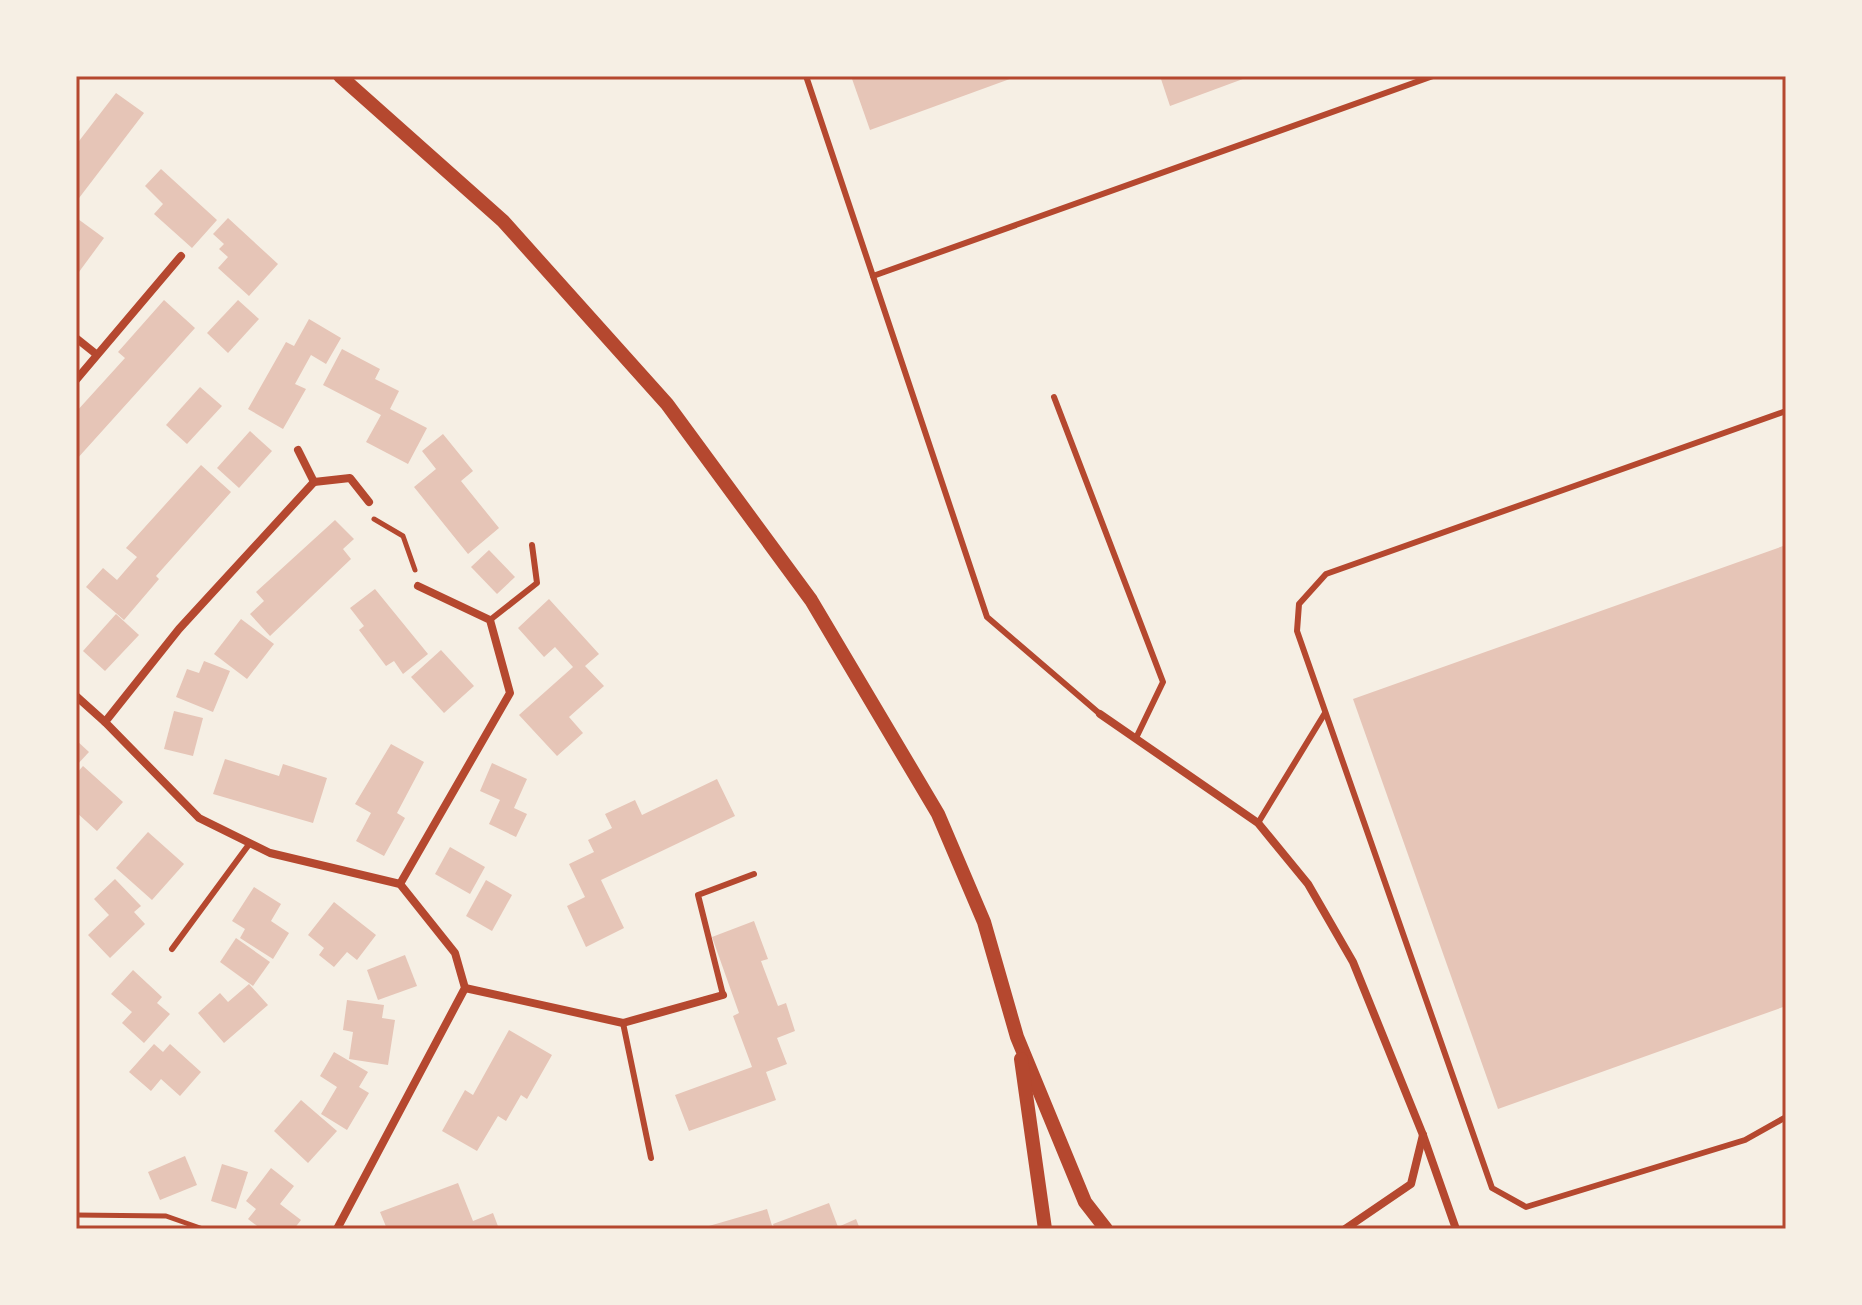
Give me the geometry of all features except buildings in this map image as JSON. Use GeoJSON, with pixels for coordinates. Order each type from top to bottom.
{"type":"FeatureCollection","features":[{"type":"Feature","properties":{"kind":"street"},"geometry":{"type":"LineString","coordinates":[[340,76],[503,221],[667,404],[811,600],[938,814],[984,922],[1017,1037],[1085,1202],[1106,1229]]}},
{"type":"Feature","properties":{"kind":"street"},"geometry":{"type":"LineString","coordinates":[[76,380],[181,256]]}},
{"type":"Feature","properties":{"kind":"street"},"geometry":{"type":"LineString","coordinates":[[76,338],[96,354]]}},
{"type":"Feature","properties":{"kind":"street"},"geometry":{"type":"LineString","coordinates":[[298,450],[314,482]]}},
{"type":"Feature","properties":{"kind":"street"},"geometry":{"type":"LineString","coordinates":[[105,722],[179,629],[314,482],[350,478],[369,502]]}},
{"type":"Feature","properties":{"kind":"street"},"geometry":{"type":"LineString","coordinates":[[400,884],[510,693],[490,620],[418,586]]}},
{"type":"Feature","properties":{"kind":"street"},"geometry":{"type":"LineString","coordinates":[[76,696],[199,818],[270,853],[400,884],[455,953],[465,988],[337,1229]]}},
{"type":"Feature","properties":{"kind":"street"},"geometry":{"type":"LineString","coordinates":[[1100,714],[1258,823],[1308,884],[1353,962],[1423,1135],[1456,1229]]}},
{"type":"Feature","properties":{"kind":"street"},"geometry":{"type":"LineString","coordinates":[[465,988],[623,1023],[723,995]]}},
{"type":"Feature","properties":{"kind":"street"},"geometry":{"type":"LineString","coordinates":[[1017,1037],[1045,1229]]}},
{"type":"Feature","properties":{"kind":"street"},"geometry":{"type":"LineString","coordinates":[[1345,1229],[1411,1184],[1423,1135]]}},
{"type":"Feature","properties":{"kind":"lane"},"geometry":{"type":"LineString","coordinates":[[806,76],[987,617],[1100,714]]}},
{"type":"Feature","properties":{"kind":"lane"},"geometry":{"type":"LineString","coordinates":[[873,276],[1433,76]]}},
{"type":"Feature","properties":{"kind":"lane"},"geometry":{"type":"LineString","coordinates":[[1054,397],[1163,682],[1136,738]]}},
{"type":"Feature","properties":{"kind":"lane"},"geometry":{"type":"LineString","coordinates":[[1786,411],[1326,574],[1299,604],[1297,631],[1492,1188],[1526,1207],[1745,1140],[1786,1117]]}},
{"type":"Feature","properties":{"kind":"lane"},"geometry":{"type":"LineString","coordinates":[[490,620],[537,583],[532,545]]}},
{"type":"Feature","properties":{"kind":"lane"},"geometry":{"type":"LineString","coordinates":[[1258,823],[1325,713]]}},
{"type":"Feature","properties":{"kind":"lane"},"geometry":{"type":"LineString","coordinates":[[172,949],[250,843]]}},
{"type":"Feature","properties":{"kind":"lane"},"geometry":{"type":"LineString","coordinates":[[723,995],[698,895],[754,874]]}},
{"type":"Feature","properties":{"kind":"lane"},"geometry":{"type":"LineString","coordinates":[[623,1023],[651,1158]]}},
{"type":"Feature","properties":{"kind":"path"},"geometry":{"type":"LineString","coordinates":[[369,502],[367,515],[403,536],[413,558],[418,586]]}},
{"type":"Feature","properties":{"kind":"path"},"geometry":{"type":"LineString","coordinates":[[76,1215],[166,1216],[203,1229]]}}]}
